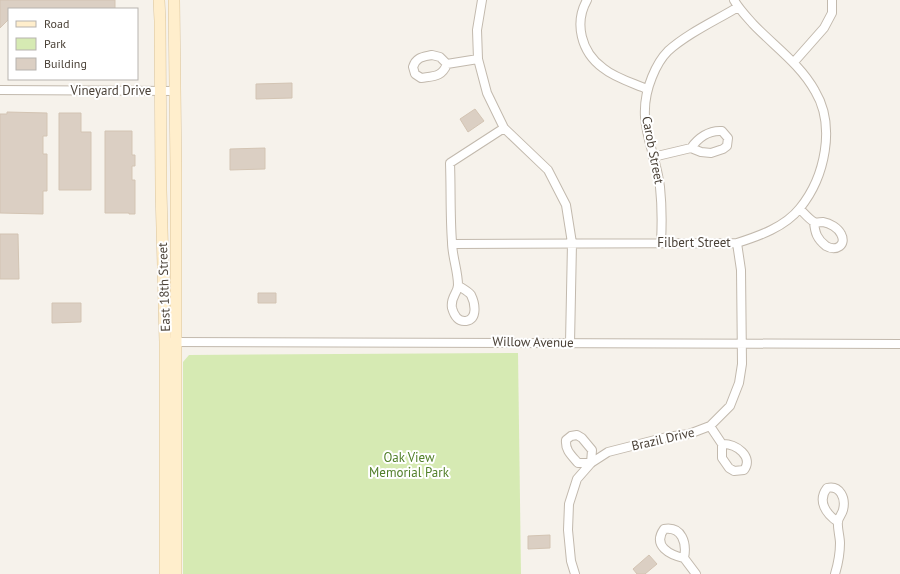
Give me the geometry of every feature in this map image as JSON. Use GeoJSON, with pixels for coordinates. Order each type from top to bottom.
{"type":"FeatureCollection","features":[{"type":"Feature","properties":{"kind":"main road","name":"East 18th Street"},"geometry":{"type":"LineString","coordinates":[[159,0],[161,197],[171,342],[176,574]]}},
{"type":"Feature","properties":{"kind":"main road","name":"East 18th Street"},"geometry":{"type":"LineString","coordinates":[[165,574],[176,173],[174,0]]}},
{"type":"Feature","properties":{"kind":"street"},"geometry":{"type":"LineString","coordinates":[[482,0],[478,30],[478,59],[487,93],[504,128],[548,170],[566,205],[572,243],[570,343]]}},
{"type":"Feature","properties":{"kind":"street"},"geometry":{"type":"LineString","coordinates":[[587,0],[582,9],[580,32],[590,56],[603,69],[647,89]]}},
{"type":"Feature","properties":{"kind":"street"},"geometry":{"type":"LineString","coordinates":[[794,62],[824,28],[832,13],[832,0]]}},
{"type":"Feature","properties":{"kind":"street","name":"Carob Street"},"geometry":{"type":"LineString","coordinates":[[661,242],[662,214],[660,186],[644,119],[647,89],[658,64],[668,52],[736,4]]}},
{"type":"Feature","properties":{"kind":"street","name":"Filbert Street"},"geometry":{"type":"LineString","coordinates":[[452,244],[661,242],[737,243],[776,228],[800,209],[813,189],[820,172],[825,153],[826,136],[824,113],[816,91],[794,62],[764,34],[736,4]]}},
{"type":"Feature","properties":{"kind":"street"},"geometry":{"type":"LineString","coordinates":[[447,64],[478,59]]}},
{"type":"Feature","properties":{"kind":"street","name":"Vineyard Drive"},"geometry":{"type":"LineString","coordinates":[[0,90],[174,90]]}},
{"type":"Feature","properties":{"kind":"street"},"geometry":{"type":"LineString","coordinates":[[459,286],[452,244],[450,163],[504,128]]}},
{"type":"Feature","properties":{"kind":"street"},"geometry":{"type":"LineString","coordinates":[[653,157],[691,148]]}},
{"type":"Feature","properties":{"kind":"street"},"geometry":{"type":"LineString","coordinates":[[800,209],[814,222]]}},
{"type":"Feature","properties":{"kind":"street","name":"Brazil Drive"},"geometry":{"type":"LineString","coordinates":[[575,574],[571,561],[568,530],[569,504],[578,479],[592,463],[608,452],[667,437],[689,434],[710,426],[730,406],[739,382],[742,364],[741,270],[737,243]]}},
{"type":"Feature","properties":{"kind":"street","name":"Willow Avenue"},"geometry":{"type":"LineString","coordinates":[[171,342],[900,344]]}},
{"type":"Feature","properties":{"kind":"street"},"geometry":{"type":"LineString","coordinates":[[710,426],[722,444]]}},
{"type":"Feature","properties":{"kind":"street"},"geometry":{"type":"LineString","coordinates":[[834,574],[839,559],[840,544],[838,522]]}},
{"type":"Feature","properties":{"kind":"street"},"geometry":{"type":"LineString","coordinates":[[684,558],[696,574]]}},
{"type":"Feature","properties":{"kind":"green space","name":"Oak View Memorial Park"},"geometry":{"type":"Polygon","coordinates":[[[518,353],[521,574],[183,574],[183,362],[189,355],[518,353]]]}},
{"type":"Feature","properties":{"kind":"building"},"geometry":{"type":"Polygon","coordinates":[[[0,0],[115,0],[115,8],[8,8],[8,20],[0,28],[0,0]]]}},
{"type":"Feature","properties":{"kind":"building"},"geometry":{"type":"Polygon","coordinates":[[[292,83],[292,98],[256,99],[256,84],[292,83]]]}},
{"type":"Feature","properties":{"kind":"building"},"geometry":{"type":"Polygon","coordinates":[[[475,109],[484,121],[468,132],[460,119],[475,109]]]}},
{"type":"Feature","properties":{"kind":"building"},"geometry":{"type":"Polygon","coordinates":[[[7,112],[47,113],[47,136],[43,136],[43,154],[47,154],[47,191],[43,191],[43,214],[0,213],[0,114],[7,114],[7,112]]]}},
{"type":"Feature","properties":{"kind":"building"},"geometry":{"type":"Polygon","coordinates":[[[59,113],[81,113],[81,132],[91,132],[91,190],[59,190],[59,113]]]}},
{"type":"Feature","properties":{"kind":"building"},"geometry":{"type":"Polygon","coordinates":[[[105,131],[132,131],[132,155],[135,155],[135,166],[132,166],[132,180],[135,180],[135,214],[105,213],[105,131]]]}},
{"type":"Feature","properties":{"kind":"building"},"geometry":{"type":"Polygon","coordinates":[[[265,148],[265,169],[230,170],[230,149],[265,148]]]}},
{"type":"Feature","properties":{"kind":"building"},"geometry":{"type":"Polygon","coordinates":[[[0,234],[18,234],[19,279],[0,279],[0,234]]]}},
{"type":"Feature","properties":{"kind":"building"},"geometry":{"type":"Polygon","coordinates":[[[258,293],[276,293],[276,303],[258,303],[258,293]]]}},
{"type":"Feature","properties":{"kind":"building"},"geometry":{"type":"Polygon","coordinates":[[[52,303],[81,303],[81,322],[52,323],[52,303]]]}},
{"type":"Feature","properties":{"kind":"building"},"geometry":{"type":"Polygon","coordinates":[[[550,535],[550,548],[528,549],[528,536],[550,535]]]}},
{"type":"Feature","properties":{"kind":"building"},"geometry":{"type":"Polygon","coordinates":[[[649,555],[657,564],[645,574],[637,574],[633,569],[649,555]]]}}]}
